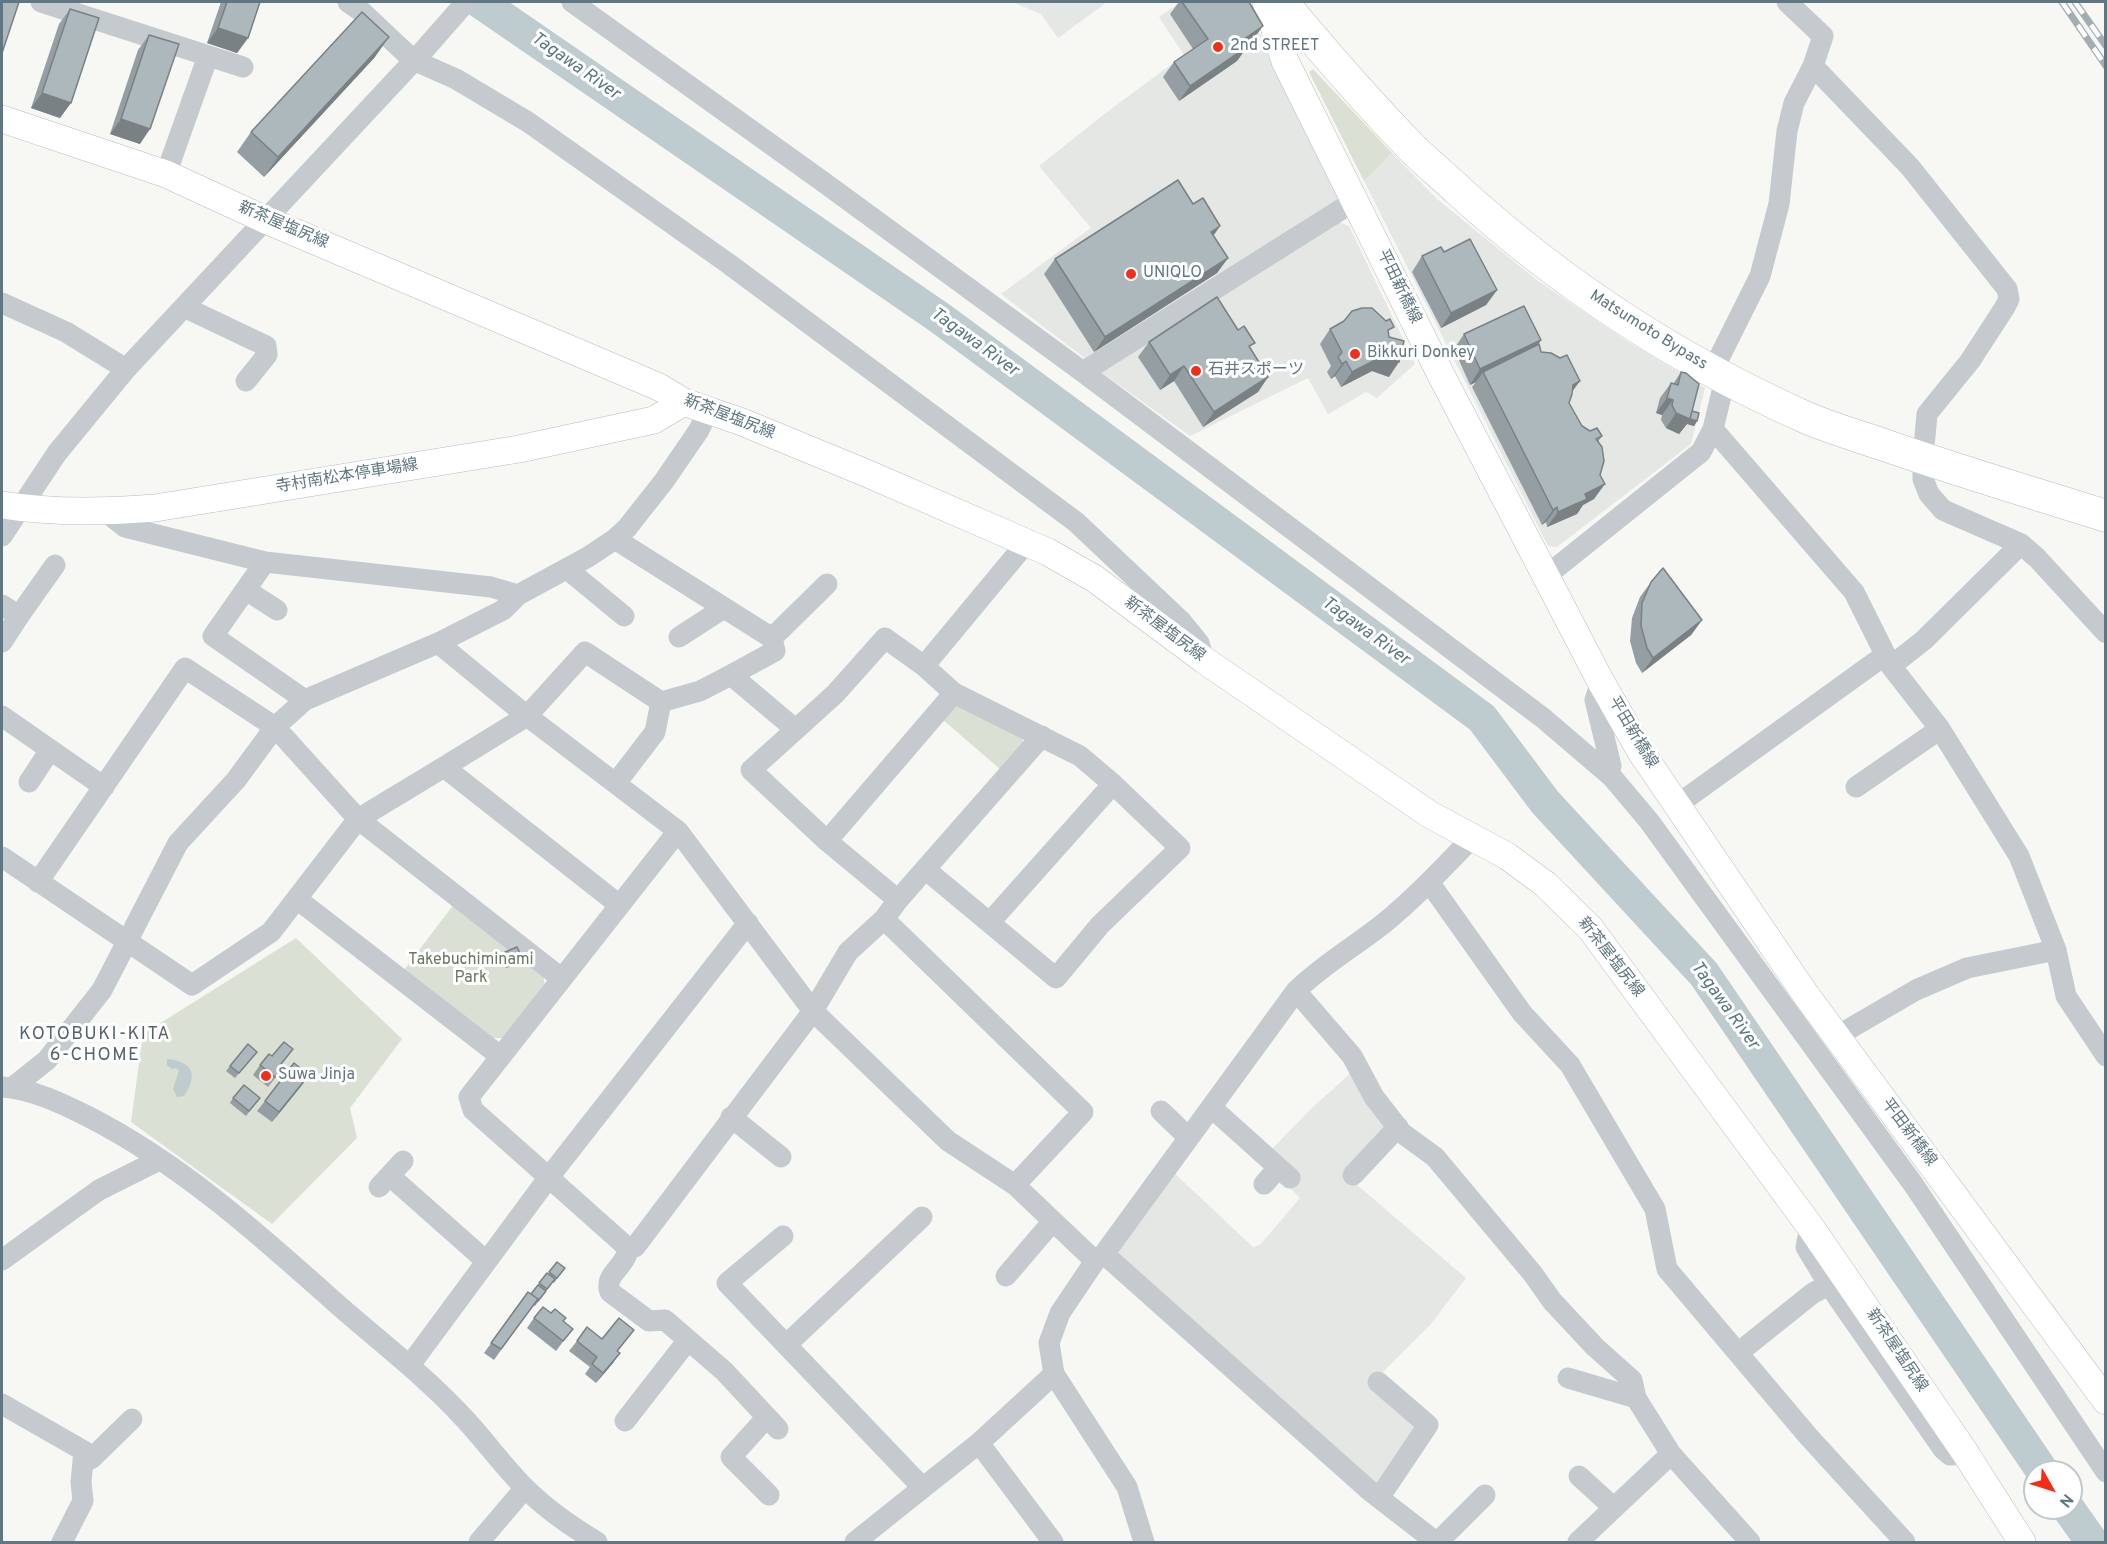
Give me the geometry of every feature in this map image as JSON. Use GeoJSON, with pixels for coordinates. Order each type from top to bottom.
{"type":"FeatureCollection","features":[{"type":"Feature","properties":{"kind":"highway","name":"Matsumoto Bypass"},"geometry":{"type":"LineString","coordinates":[[1282,2],[1320,48],[1412,148],[1496,224],[1570,282],[1616,314],[1718,376],[1810,419],[1923,458],[2106,516]]}},
{"type":"Feature","properties":{"kind":"main road","name":"平田新橋線"},"geometry":{"type":"LineString","coordinates":[[1266,2],[1285,61],[1440,373],[1601,682],[1641,752],[1800,985],[2106,1401]]}},
{"type":"Feature","properties":{"kind":"main road","name":"新茶屋塩尻線"},"geometry":{"type":"LineString","coordinates":[[2,119],[166,174],[266,220],[659,387],[696,406],[742,422],[1027,542],[1095,579],[1204,660],[1429,814],[1507,856],[1545,884],[1590,928],[1810,1227],[1966,1454],[2022,1542]]}},
{"type":"Feature","properties":{"kind":"main road","name":"寺村南松本停車場線"},"geometry":{"type":"LineString","coordinates":[[11,507],[106,512],[155,508],[519,449],[654,420],[696,406]]}},
{"type":"Feature","properties":{"kind":"street"},"geometry":{"type":"LineString","coordinates":[[41,2],[243,66]]}},
{"type":"Feature","properties":{"kind":"street"},"geometry":{"type":"LineString","coordinates":[[348,2],[418,56],[528,122],[729,264],[1076,522],[1182,622],[1199,643],[1204,660]]}},
{"type":"Feature","properties":{"kind":"street"},"geometry":{"type":"LineString","coordinates":[[2,536],[11,507],[126,369],[466,2]]}},
{"type":"Feature","properties":{"kind":"street"},"geometry":{"type":"LineString","coordinates":[[572,2],[1083,372],[1422,625],[1543,718],[1606,771],[1649,821],[1913,1184],[2106,1472]]}},
{"type":"Feature","properties":{"kind":"street"},"geometry":{"type":"LineString","coordinates":[[1546,576],[1701,452],[1713,429],[1718,376],[1760,276],[1779,204],[1787,131],[1794,103],[1813,66],[1823,36],[1787,2]]}},
{"type":"Feature","properties":{"kind":"street"},"geometry":{"type":"LineString","coordinates":[[166,174],[208,56]]}},
{"type":"Feature","properties":{"kind":"street"},"geometry":{"type":"LineString","coordinates":[[1813,66],[1910,166],[2007,289],[2009,299],[2005,308],[1976,352],[1927,414],[1923,479],[1929,494],[1943,510],[2022,544],[2106,633]]}},
{"type":"Feature","properties":{"kind":"street"},"geometry":{"type":"LineString","coordinates":[[1083,372],[1356,201]]}},
{"type":"Feature","properties":{"kind":"street"},"geometry":{"type":"LineString","coordinates":[[2,303],[66,332],[126,369]]}},
{"type":"Feature","properties":{"kind":"street"},"geometry":{"type":"LineString","coordinates":[[184,307],[266,346],[267,355],[246,381]]}},
{"type":"Feature","properties":{"kind":"street"},"geometry":{"type":"LineString","coordinates":[[7,1087],[47,1060],[102,990],[178,843],[236,780],[275,727],[305,700],[438,643],[503,610],[518,595],[567,569],[615,539],[627,528],[664,482],[699,430],[696,406]]}},
{"type":"Feature","properties":{"kind":"street"},"geometry":{"type":"LineString","coordinates":[[1713,429],[1854,592],[1888,660],[1940,729],[2019,856],[2056,950],[2066,996],[2106,1056]]}},
{"type":"Feature","properties":{"kind":"street"},"geometry":{"type":"LineString","coordinates":[[106,512],[125,527],[265,562],[491,587],[518,595]]}},
{"type":"Feature","properties":{"kind":"street"},"geometry":{"type":"LineString","coordinates":[[2,857],[192,985],[271,932],[358,819],[527,716],[585,652],[661,702],[700,691],[775,651],[772,638],[615,539]]}},
{"type":"Feature","properties":{"kind":"street"},"geometry":{"type":"LineString","coordinates":[[924,666],[1027,542]]}},
{"type":"Feature","properties":{"kind":"street"},"geometry":{"type":"LineString","coordinates":[[1677,805],[1888,660],[1924,640],[2022,544]]}},
{"type":"Feature","properties":{"kind":"street"},"geometry":{"type":"LineString","coordinates":[[265,562],[213,636],[305,700]]}},
{"type":"Feature","properties":{"kind":"street"},"geometry":{"type":"LineString","coordinates":[[2,642],[55,565]]}},
{"type":"Feature","properties":{"kind":"street"},"geometry":{"type":"LineString","coordinates":[[567,569],[624,616]]}},
{"type":"Feature","properties":{"kind":"street"},"geometry":{"type":"LineString","coordinates":[[772,638],[827,584]]}},
{"type":"Feature","properties":{"kind":"street"},"geometry":{"type":"LineString","coordinates":[[246,590],[277,610]]}},
{"type":"Feature","properties":{"kind":"street"},"geometry":{"type":"LineString","coordinates":[[2,604],[19,616]]}},
{"type":"Feature","properties":{"kind":"street"},"geometry":{"type":"LineString","coordinates":[[679,637],[724,608]]}},
{"type":"Feature","properties":{"kind":"street"},"geometry":{"type":"LineString","coordinates":[[897,900],[827,841],[752,770],[835,694],[885,638],[924,666],[954,693],[1080,756],[1180,848],[1100,925],[1056,978],[925,868]]}},
{"type":"Feature","properties":{"kind":"street"},"geometry":{"type":"LineString","coordinates":[[438,643],[527,716],[678,831],[813,1011],[948,1141],[1015,1185],[1053,1221],[1100,1257],[1379,1498],[1437,1542],[1485,1495]]}},
{"type":"Feature","properties":{"kind":"street"},"geometry":{"type":"LineString","coordinates":[[38,882],[185,668],[275,727],[358,819],[561,978]]}},
{"type":"Feature","properties":{"kind":"street"},"geometry":{"type":"LineString","coordinates":[[731,675],[795,729]]}},
{"type":"Feature","properties":{"kind":"street"},"geometry":{"type":"LineString","coordinates":[[1601,682],[1595,700],[1611,766],[1606,771]]}},
{"type":"Feature","properties":{"kind":"street"},"geometry":{"type":"LineString","coordinates":[[687,705],[712,684]]}},
{"type":"Feature","properties":{"kind":"street"},"geometry":{"type":"LineString","coordinates":[[827,841],[954,693]]}},
{"type":"Feature","properties":{"kind":"street"},"geometry":{"type":"LineString","coordinates":[[616,783],[655,732],[661,702]]}},
{"type":"Feature","properties":{"kind":"street"},"geometry":{"type":"LineString","coordinates":[[2,716],[104,787]]}},
{"type":"Feature","properties":{"kind":"street"},"geometry":{"type":"LineString","coordinates":[[1856,787],[1940,729]]}},
{"type":"Feature","properties":{"kind":"street"},"geometry":{"type":"LineString","coordinates":[[628,1248],[635,1247],[813,1011],[848,952],[884,919],[897,900],[1042,736]]}},
{"type":"Feature","properties":{"kind":"street"},"geometry":{"type":"LineString","coordinates":[[29,782],[50,750]]}},
{"type":"Feature","properties":{"kind":"street"},"geometry":{"type":"LineString","coordinates":[[444,767],[618,904]]}},
{"type":"Feature","properties":{"kind":"street"},"geometry":{"type":"LineString","coordinates":[[990,922],[1113,784]]}},
{"type":"Feature","properties":{"kind":"street"},"geometry":{"type":"LineString","coordinates":[[628,1248],[473,1110],[469,1097],[618,904],[678,831]]}},
{"type":"Feature","properties":{"kind":"street"},"geometry":{"type":"LineString","coordinates":[[1144,1542],[1127,1487],[1054,1374],[1049,1342],[1060,1313],[1296,992],[1310,977],[1384,923],[1472,838]]}},
{"type":"Feature","properties":{"kind":"street"},"geometry":{"type":"LineString","coordinates":[[1429,882],[1522,1013],[1570,1065],[1655,1209],[1667,1269],[1808,1436],[1905,1542]]}},
{"type":"Feature","properties":{"kind":"street"},"geometry":{"type":"LineString","coordinates":[[297,899],[500,1056]]}},
{"type":"Feature","properties":{"kind":"street"},"geometry":{"type":"LineString","coordinates":[[884,919],[1083,1112],[1015,1185]]}},
{"type":"Feature","properties":{"kind":"street"},"geometry":{"type":"LineString","coordinates":[[410,1365],[549,1177],[748,923]]}},
{"type":"Feature","properties":{"kind":"street"},"geometry":{"type":"LineString","coordinates":[[1837,1036],[1916,990],[1967,968],[2056,950]]}},
{"type":"Feature","properties":{"kind":"street"},"geometry":{"type":"LineString","coordinates":[[1296,992],[1352,1056],[1374,1097],[1402,1133],[1435,1157],[1533,1274],[1552,1301],[1595,1347],[1632,1380],[1636,1398],[1671,1454],[1750,1542]]}},
{"type":"Feature","properties":{"kind":"street"},"geometry":{"type":"LineString","coordinates":[[7,1087],[59,1102],[114,1130],[159,1160],[272,1245],[410,1365],[462,1416],[525,1488],[570,1526],[597,1542]]}},
{"type":"Feature","properties":{"kind":"street"},"geometry":{"type":"LineString","coordinates":[[1212,1108],[1284,1173],[1264,1184]]}},
{"type":"Feature","properties":{"kind":"street"},"geometry":{"type":"LineString","coordinates":[[1161,1111],[1189,1138]]}},
{"type":"Feature","properties":{"kind":"street"},"geometry":{"type":"LineString","coordinates":[[732,1118],[781,1157]]}},
{"type":"Feature","properties":{"kind":"street"},"geometry":{"type":"LineString","coordinates":[[1353,1175],[1398,1127]]}},
{"type":"Feature","properties":{"kind":"street"},"geometry":{"type":"LineString","coordinates":[[2,1260],[99,1190],[159,1160]]}},
{"type":"Feature","properties":{"kind":"street"},"geometry":{"type":"LineString","coordinates":[[391,1175],[486,1261]]}},
{"type":"Feature","properties":{"kind":"street"},"geometry":{"type":"LineString","coordinates":[[786,1345],[922,1217]]}},
{"type":"Feature","properties":{"kind":"street"},"geometry":{"type":"LineString","coordinates":[[1006,1276],[1053,1221]]}},
{"type":"Feature","properties":{"kind":"street"},"geometry":{"type":"LineString","coordinates":[[1810,1227],[1806,1247],[1829,1285],[1943,1449],[1950,1455],[1966,1454]]}},
{"type":"Feature","properties":{"kind":"street"},"geometry":{"type":"LineString","coordinates":[[783,1236],[727,1283],[922,1487]]}},
{"type":"Feature","properties":{"kind":"street"},"geometry":{"type":"LineString","coordinates":[[628,1248],[627,1257],[609,1279],[610,1292],[650,1321],[664,1320],[724,1371],[772,1423],[731,1457],[769,1495]]}},
{"type":"Feature","properties":{"kind":"street"},"geometry":{"type":"LineString","coordinates":[[1738,1353],[1813,1293],[1829,1285]]}},
{"type":"Feature","properties":{"kind":"street"},"geometry":{"type":"LineString","coordinates":[[623,1419],[688,1340]]}},
{"type":"Feature","properties":{"kind":"street"},"geometry":{"type":"LineString","coordinates":[[855,1542],[979,1443],[1054,1374]]}},
{"type":"Feature","properties":{"kind":"street"},"geometry":{"type":"LineString","coordinates":[[1568,1378],[1636,1398]]}},
{"type":"Feature","properties":{"kind":"street"},"geometry":{"type":"LineString","coordinates":[[1378,1382],[1428,1425],[1379,1498]]}},
{"type":"Feature","properties":{"kind":"street"},"geometry":{"type":"LineString","coordinates":[[2,1404],[84,1451],[81,1482],[83,1502],[62,1542]]}},
{"type":"Feature","properties":{"kind":"street"},"geometry":{"type":"LineString","coordinates":[[83,1462],[92,1458],[132,1419]]}},
{"type":"Feature","properties":{"kind":"street"},"geometry":{"type":"LineString","coordinates":[[979,1443],[1053,1542]]}},
{"type":"Feature","properties":{"kind":"street"},"geometry":{"type":"LineString","coordinates":[[1579,1542],[1671,1454]]}},
{"type":"Feature","properties":{"kind":"street"},"geometry":{"type":"LineString","coordinates":[[1579,1476],[1614,1508]]}},
{"type":"Feature","properties":{"kind":"street"},"geometry":{"type":"LineString","coordinates":[[478,1542],[525,1488]]}},
{"type":"Feature","properties":{"kind":"shaded area"},"geometry":{"type":"Polygon","coordinates":[[[1012,2],[1107,2],[1058,38],[1041,14],[1012,2]]]}},
{"type":"Feature","properties":{"kind":"shaded area"},"geometry":{"type":"Polygon","coordinates":[[[1181,2],[1242,2],[1264,41],[1340,200],[1087,360],[1001,294],[1091,228],[1039,166],[1184,55],[1159,17],[1181,2]]]}},
{"type":"Feature","properties":{"kind":"shaded area"},"geometry":{"type":"Polygon","coordinates":[[[1392,153],[1437,199],[1538,281],[1625,340],[1705,388],[1691,444],[1557,547],[1548,546],[1364,181],[1392,153]]]}},
{"type":"Feature","properties":{"kind":"shaded area"},"geometry":{"type":"Polygon","coordinates":[[[1339,222],[1349,226],[1415,364],[1377,398],[1366,392],[1328,414],[1308,378],[1190,436],[1101,372],[1339,222]]]}},
{"type":"Feature","properties":{"kind":"shaded area"},"geometry":{"type":"Polygon","coordinates":[[[167,1059],[176,1060],[190,1070],[191,1082],[184,1096],[177,1097],[173,1089],[179,1070],[167,1065],[167,1059]]]}},
{"type":"Feature","properties":{"kind":"shaded area"},"geometry":{"type":"Polygon","coordinates":[[[1352,1072],[1387,1126],[1342,1172],[1466,1278],[1430,1325],[1378,1377],[1419,1428],[1378,1486],[1114,1250],[1171,1170],[1253,1247],[1260,1245],[1300,1198],[1289,1187],[1270,1151],[1313,1107],[1352,1072]]]}},
{"type":"Feature","properties":{"kind":"green space"},"geometry":{"type":"Polygon","coordinates":[[[1313,69],[1392,153],[1364,181],[1309,72],[1313,69]]]}},
{"type":"Feature","properties":{"kind":"green space"},"geometry":{"type":"Polygon","coordinates":[[[962,705],[1021,736],[1024,744],[1001,770],[942,719],[951,708],[962,705]]]}},
{"type":"Feature","properties":{"kind":"green space","name":"Takebuchiminami Park"},"geometry":{"type":"Polygon","coordinates":[[[454,904],[543,974],[545,986],[506,1038],[492,1038],[404,970],[454,904]]]}},
{"type":"Feature","properties":{"kind":"green space"},"geometry":{"type":"Polygon","coordinates":[[[296,938],[402,1039],[350,1108],[357,1138],[272,1224],[131,1122],[143,1034],[296,938]]]}},
{"type":"Feature","properties":{"kind":"building"},"geometry":{"type":"Polygon","coordinates":[[[2,2],[19,2],[2,53],[2,2]]]}},
{"type":"Feature","properties":{"kind":"building"},"geometry":{"type":"Polygon","coordinates":[[[227,2],[260,2],[248,38],[218,28],[227,2]]]}},
{"type":"Feature","properties":{"kind":"building","name":"2nd STREET"},"geometry":{"type":"Polygon","coordinates":[[[1182,2],[1249,2],[1263,26],[1244,39],[1248,46],[1190,86],[1174,62],[1208,39],[1182,2]]]}},
{"type":"Feature","properties":{"kind":"building"},"geometry":{"type":"Polygon","coordinates":[[[70,9],[99,18],[71,103],[42,93],[70,9]]]}},
{"type":"Feature","properties":{"kind":"building"},"geometry":{"type":"Polygon","coordinates":[[[362,12],[389,37],[278,157],[251,132],[362,12]]]}},
{"type":"Feature","properties":{"kind":"building"},"geometry":{"type":"Polygon","coordinates":[[[149,35],[179,44],[150,129],[121,119],[149,35]]]}},
{"type":"Feature","properties":{"kind":"building","name":"UNIQLO"},"geometry":{"type":"Polygon","coordinates":[[[1178,180],[1193,204],[1203,198],[1220,226],[1211,232],[1228,258],[1105,337],[1055,259],[1178,180]]]}},
{"type":"Feature","properties":{"kind":"building"},"geometry":{"type":"Polygon","coordinates":[[[1470,239],[1497,290],[1451,313],[1422,256],[1441,247],[1444,252],[1470,239]]]}},
{"type":"Feature","properties":{"kind":"building","name":"石井スポーツ"},"geometry":{"type":"Polygon","coordinates":[[[1217,297],[1238,330],[1244,326],[1255,343],[1249,346],[1268,377],[1214,412],[1184,366],[1170,375],[1149,342],[1217,297]]]}},
{"type":"Feature","properties":{"kind":"building"},"geometry":{"type":"Polygon","coordinates":[[[1524,306],[1541,340],[1480,369],[1464,334],[1524,306]]]}},
{"type":"Feature","properties":{"kind":"building"},"geometry":{"type":"Polygon","coordinates":[[[1372,308],[1386,321],[1390,319],[1394,327],[1388,330],[1389,337],[1404,341],[1399,362],[1383,356],[1352,372],[1346,361],[1342,364],[1338,357],[1342,352],[1330,329],[1344,321],[1352,311],[1372,308]]]}},
{"type":"Feature","properties":{"kind":"building"},"geometry":{"type":"Polygon","coordinates":[[[1539,344],[1541,352],[1551,353],[1560,358],[1567,355],[1580,381],[1573,385],[1569,403],[1582,426],[1590,431],[1597,428],[1602,436],[1596,439],[1602,447],[1604,461],[1600,475],[1605,484],[1585,494],[1587,499],[1558,512],[1557,507],[1553,510],[1483,372],[1539,344]]]}},
{"type":"Feature","properties":{"kind":"building"},"geometry":{"type":"Polygon","coordinates":[[[1681,372],[1686,373],[1699,384],[1690,419],[1676,413],[1672,405],[1673,400],[1667,398],[1671,383],[1678,385],[1681,372]]]}},
{"type":"Feature","properties":{"kind":"building"},"geometry":{"type":"Polygon","coordinates":[[[1692,411],[1699,413],[1697,421],[1690,419],[1692,411]]]}},
{"type":"Feature","properties":{"kind":"building"},"geometry":{"type":"Polygon","coordinates":[[[1663,568],[1702,620],[1653,658],[1647,648],[1641,626],[1642,603],[1651,582],[1663,568]]]}},
{"type":"Feature","properties":{"kind":"building"},"geometry":{"type":"Polygon","coordinates":[[[517,947],[522,958],[510,963],[505,952],[517,947]]]}},
{"type":"Feature","properties":{"kind":"building"},"geometry":{"type":"Polygon","coordinates":[[[284,1042],[293,1049],[281,1064],[284,1067],[275,1077],[260,1065],[269,1054],[272,1056],[284,1042]]]}},
{"type":"Feature","properties":{"kind":"building"},"geometry":{"type":"Polygon","coordinates":[[[248,1044],[257,1052],[239,1073],[230,1066],[248,1044]]]}},
{"type":"Feature","properties":{"kind":"building"},"geometry":{"type":"Polygon","coordinates":[[[294,1063],[309,1075],[279,1112],[265,1101],[294,1063]]]}},
{"type":"Feature","properties":{"kind":"building"},"geometry":{"type":"Polygon","coordinates":[[[244,1085],[260,1098],[249,1111],[233,1098],[244,1085]]]}},
{"type":"Feature","properties":{"kind":"building"},"geometry":{"type":"Polygon","coordinates":[[[557,1262],[565,1268],[557,1278],[549,1272],[557,1262]]]}},
{"type":"Feature","properties":{"kind":"building"},"geometry":{"type":"Polygon","coordinates":[[[547,1273],[555,1279],[547,1289],[539,1283],[547,1273]]]}},
{"type":"Feature","properties":{"kind":"building"},"geometry":{"type":"Polygon","coordinates":[[[538,1285],[546,1291],[538,1301],[531,1294],[538,1285]]]}},
{"type":"Feature","properties":{"kind":"building"},"geometry":{"type":"Polygon","coordinates":[[[528,1292],[538,1299],[501,1349],[491,1343],[528,1292]]]}},
{"type":"Feature","properties":{"kind":"building"},"geometry":{"type":"Polygon","coordinates":[[[543,1307],[551,1313],[555,1309],[566,1318],[563,1321],[573,1329],[563,1341],[534,1318],[543,1307]]]}},
{"type":"Feature","properties":{"kind":"building"},"geometry":{"type":"Polygon","coordinates":[[[619,1318],[634,1330],[617,1351],[620,1353],[603,1373],[592,1364],[597,1357],[577,1341],[587,1327],[602,1339],[619,1318]]]}},
{"type":"Feature","properties":{"kind":"waterway","name":"Tagawa River"},"geometry":{"type":"LineString","coordinates":[[480,2],[940,318],[1482,718],[1545,802],[1704,974],[2035,1460]]}},
{"type":"Feature","properties":{"kind":"waterway","name":"Tagawa River"},"geometry":{"type":"LineString","coordinates":[[2076,1520],[2092,1542]]}},
{"type":"Feature","properties":{"kind":"railway"},"geometry":{"type":"LineString","coordinates":[[2062,2],[2106,66]]}},
{"type":"Feature","properties":{"kind":"railway"},"geometry":{"type":"LineString","coordinates":[[2075,2],[2106,46]]}},
{"type":"Feature","properties":{"kind":"place","name":"2nd STREET"},"geometry":{"type":"Point","coordinates":[1218,47]}},
{"type":"Feature","properties":{"kind":"place","name":"UNIQLO"},"geometry":{"type":"Point","coordinates":[1131,274]}},
{"type":"Feature","properties":{"kind":"place","name":"Bikkuri Donkey"},"geometry":{"type":"Point","coordinates":[1355,354]}},
{"type":"Feature","properties":{"kind":"place","name":"石井スポーツ"},"geometry":{"type":"Point","coordinates":[1196,371]}},
{"type":"Feature","properties":{"kind":"place","name":"Suwa Jinja"},"geometry":{"type":"Point","coordinates":[266,1076]}},
{"type":"Feature","properties":{"kind":"district","name":"KOTOBUKI-KITA 6-CHOME"},"geometry":{"type":"Point","coordinates":[95,1045]}}]}
